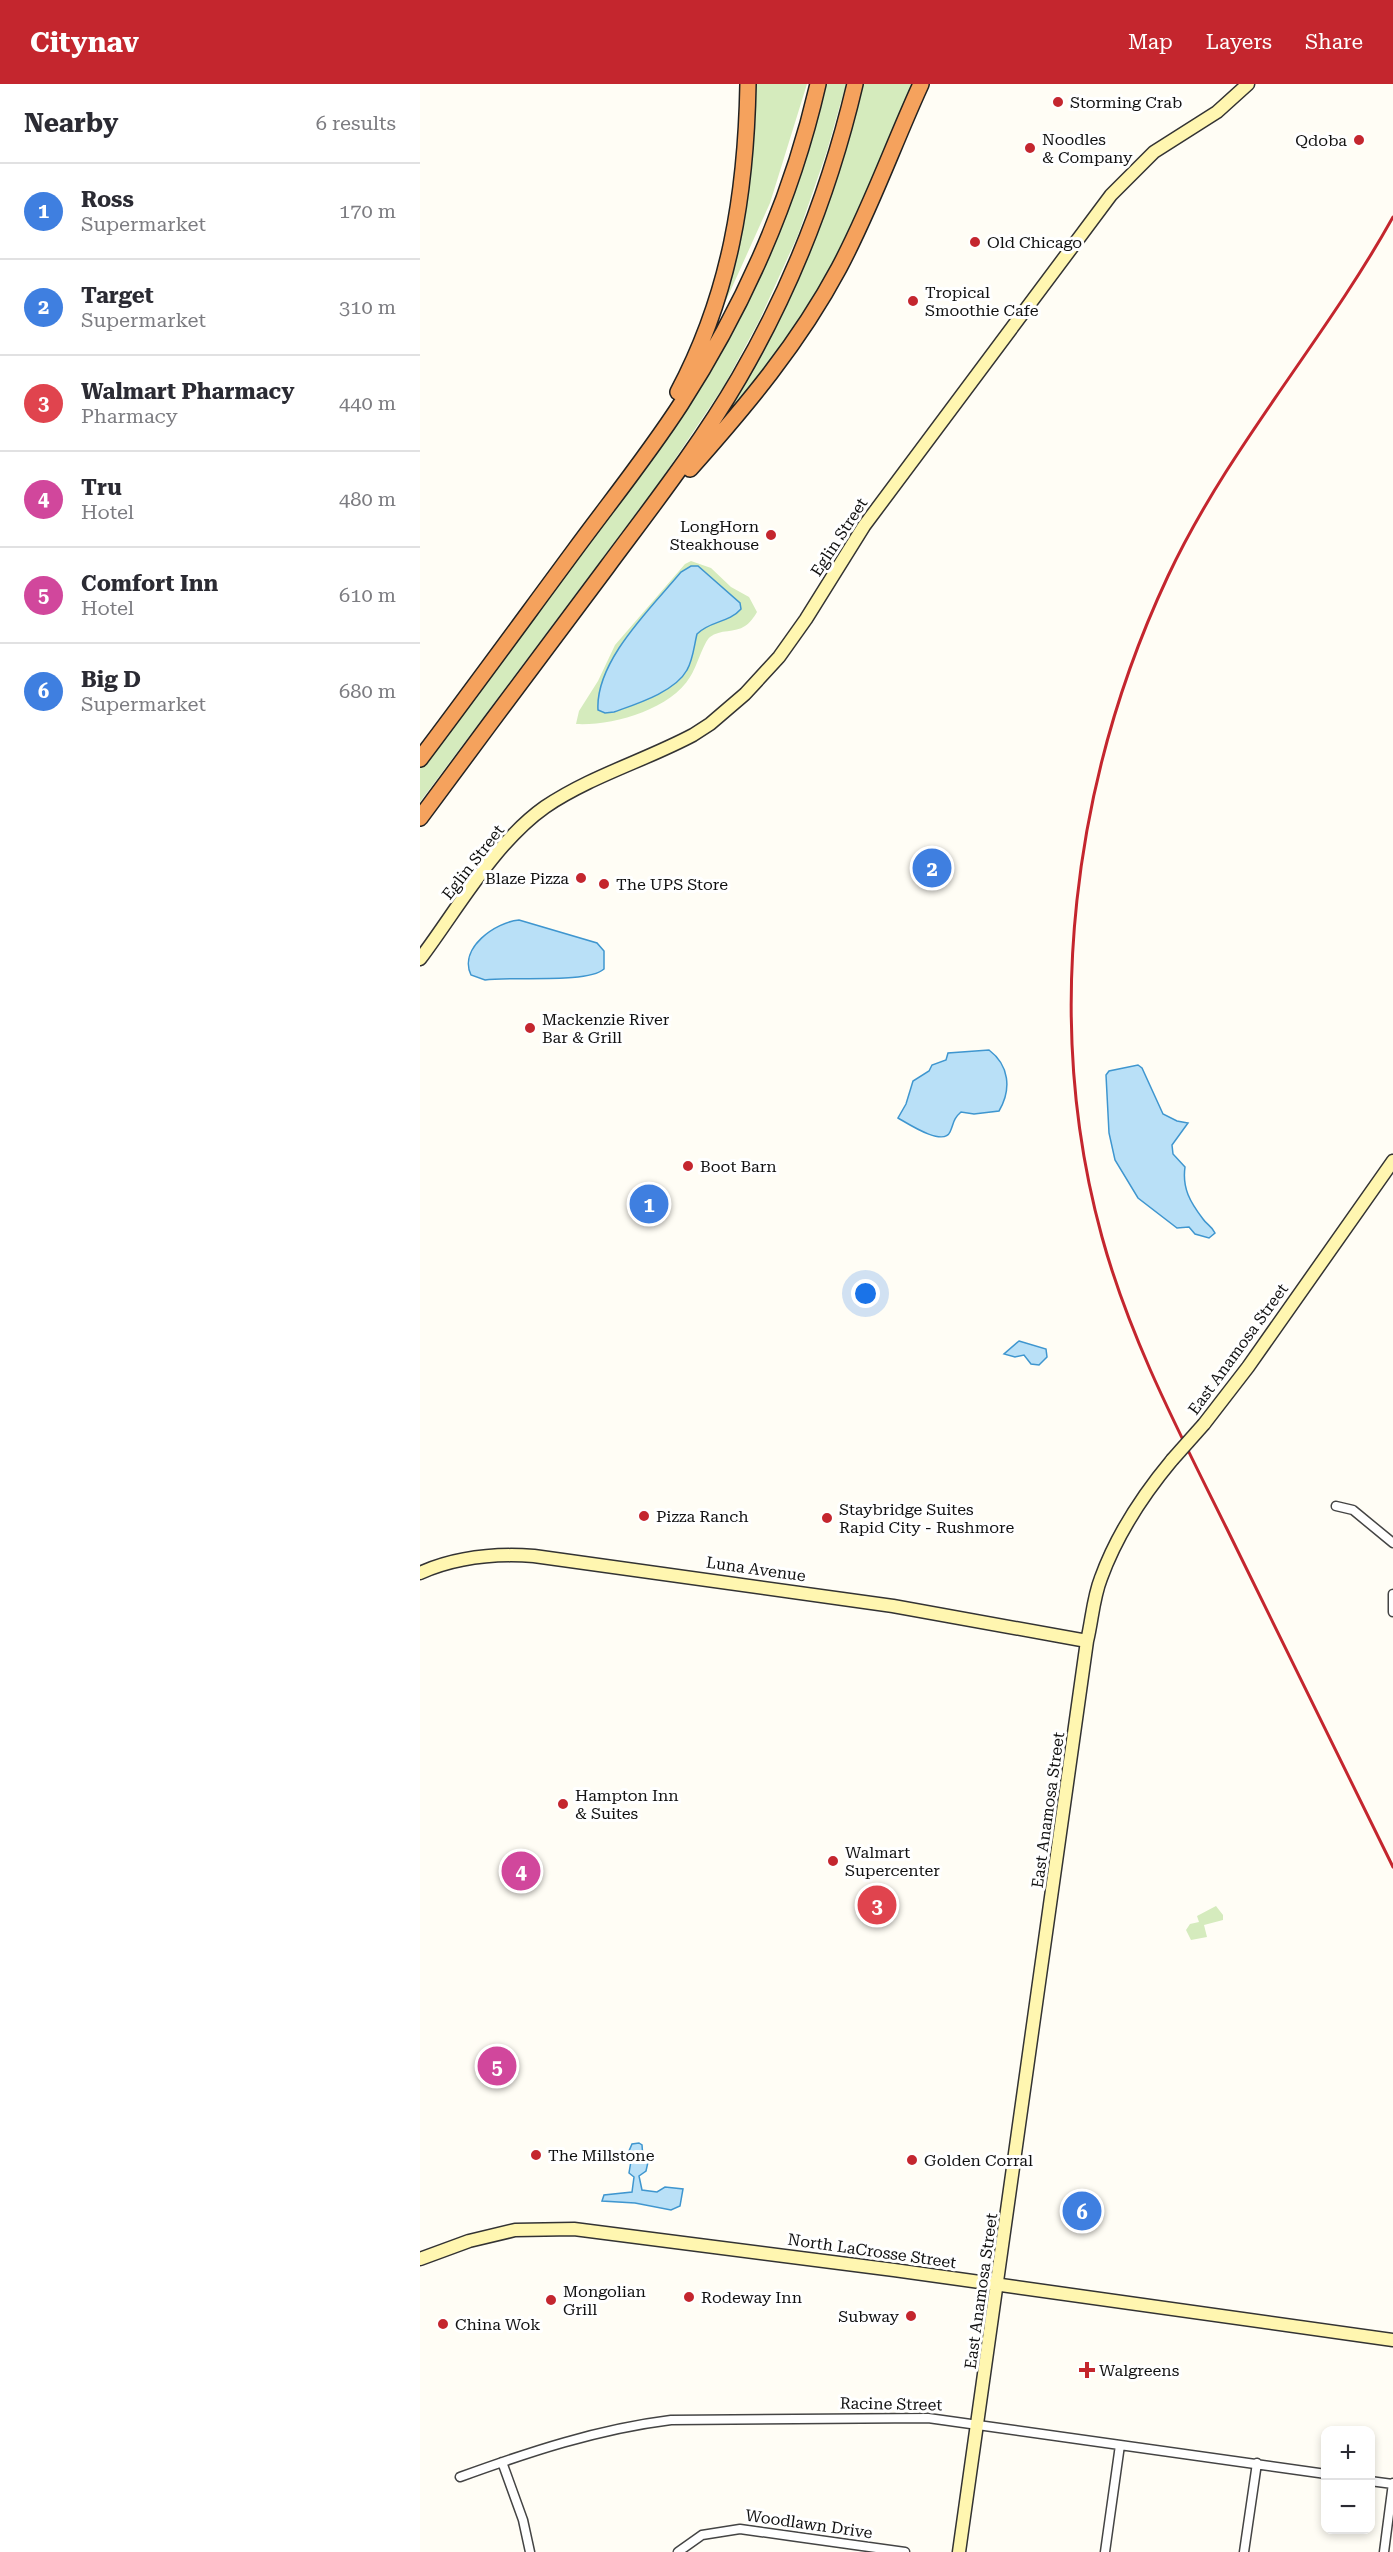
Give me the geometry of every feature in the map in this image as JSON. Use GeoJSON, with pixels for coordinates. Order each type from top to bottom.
{"type":"FeatureCollection","features":[{"type":"Feature","properties":{"kind":"highway"},"geometry":{"type":"LineString","coordinates":[[489,666],[671,404],[690,367],[712,315],[736,230],[745,173],[748,84]]}},
{"type":"Feature","properties":{"kind":"highway"},"geometry":{"type":"LineString","coordinates":[[420,759],[662,431],[708,360],[744,291],[774,223],[798,158],[818,84]]}},
{"type":"Feature","properties":{"kind":"highway"},"geometry":{"type":"LineString","coordinates":[[420,818],[699,442],[763,335],[795,265],[825,188],[855,84]]}},
{"type":"Feature","properties":{"kind":"highway"},"geometry":{"type":"LineString","coordinates":[[610,563],[755,394],[807,322],[839,269],[867,213],[921,84]]}},
{"type":"Feature","properties":{"kind":"main road","name":"Eglin Street"},"geometry":{"type":"LineString","coordinates":[[420,959],[498,852],[542,809],[573,789],[693,735],[710,724],[761,679],[806,619],[864,526],[1111,195],[1154,152],[1217,112],[1248,84]]}},
{"type":"Feature","properties":{"kind":"main road","name":"East Anamosa Street"},"geometry":{"type":"LineString","coordinates":[[959,2552],[999,2285],[1088,1641],[1100,1580],[1123,1529],[1148,1489],[1204,1424],[1248,1367],[1393,1161]]}},
{"type":"Feature","properties":{"kind":"main road","name":"Luna Avenue"},"geometry":{"type":"LineString","coordinates":[[420,1573],[455,1561],[483,1556],[534,1556],[893,1606],[1088,1641]]}},
{"type":"Feature","properties":{"kind":"main road","name":"North LaCrosse Street"},"geometry":{"type":"LineString","coordinates":[[420,2259],[486,2236],[515,2230],[557,2228],[999,2285],[1393,2340]]}},
{"type":"Feature","properties":{"kind":"street"},"geometry":{"type":"LineString","coordinates":[[1336,1506],[1353,1510],[1393,1543]]}},
{"type":"Feature","properties":{"kind":"street"},"geometry":{"type":"LineString","coordinates":[[1393,1594],[1393,1612]]}},
{"type":"Feature","properties":{"kind":"street","name":"Racine Street"},"geometry":{"type":"LineString","coordinates":[[460,2477],[574,2439],[671,2420],[910,2416],[1321,2473]]}},
{"type":"Feature","properties":{"kind":"street"},"geometry":{"type":"LineString","coordinates":[[1105,2552],[1120,2445]]}},
{"type":"Feature","properties":{"kind":"street"},"geometry":{"type":"LineString","coordinates":[[502,2462],[523,2520],[530,2552]]}},
{"type":"Feature","properties":{"kind":"street"},"geometry":{"type":"LineString","coordinates":[[1244,2552],[1257,2463]]}},
{"type":"Feature","properties":{"kind":"street"},"geometry":{"type":"LineString","coordinates":[[1375,2482],[1393,2484],[1384,2552]]}},
{"type":"Feature","properties":{"kind":"street","name":"Woodlawn Drive"},"geometry":{"type":"LineString","coordinates":[[678,2552],[702,2535],[740,2529],[905,2552]]}},
{"type":"Feature","properties":{"kind":"green space"},"geometry":{"type":"Polygon","coordinates":[[[753,84],[807,84],[770,203],[715,325],[753,84]]]}},
{"type":"Feature","properties":{"kind":"green space"},"geometry":{"type":"Polygon","coordinates":[[[825,84],[846,84],[827,151],[798,235],[759,321],[724,386],[661,480],[420,802],[420,768],[699,388],[825,84]]]}},
{"type":"Feature","properties":{"kind":"green space"},"geometry":{"type":"Polygon","coordinates":[[[863,84],[912,84],[864,203],[819,292],[794,331],[725,422],[722,420],[767,339],[805,257],[837,173],[863,84]]]}},
{"type":"Feature","properties":{"kind":"green space"},"geometry":{"type":"Polygon","coordinates":[[[691,561],[711,568],[731,587],[749,597],[757,612],[753,618],[747,625],[737,630],[718,633],[710,637],[690,677],[669,699],[623,719],[576,724],[579,711],[598,681],[615,645],[685,564],[691,561]]]}},
{"type":"Feature","properties":{"kind":"green space"},"geometry":{"type":"Polygon","coordinates":[[[1216,1906],[1223,1915],[1223,1920],[1204,1925],[1207,1937],[1191,1940],[1186,1930],[1190,1924],[1199,1922],[1197,1916],[1216,1906]]]}},
{"type":"Feature","properties":{"kind":"water"},"geometry":{"type":"Polygon","coordinates":[[[691,566],[698,566],[740,603],[741,609],[731,617],[697,634],[689,666],[674,685],[654,696],[614,712],[605,713],[598,710],[600,691],[615,654],[655,601],[681,572],[691,566]]]}},
{"type":"Feature","properties":{"kind":"water"},"geometry":{"type":"Polygon","coordinates":[[[519,920],[597,943],[604,951],[604,969],[595,974],[566,978],[485,980],[471,975],[468,965],[474,946],[490,931],[519,920]]]}},
{"type":"Feature","properties":{"kind":"water"},"geometry":{"type":"Polygon","coordinates":[[[989,1050],[1001,1063],[1006,1078],[1006,1094],[999,1111],[974,1114],[961,1112],[955,1119],[950,1132],[940,1137],[917,1129],[898,1118],[906,1104],[913,1081],[929,1071],[932,1065],[946,1060],[948,1053],[989,1050]]]}},
{"type":"Feature","properties":{"kind":"water"},"geometry":{"type":"Polygon","coordinates":[[[1138,1065],[1142,1068],[1163,1114],[1177,1121],[1188,1123],[1172,1145],[1173,1154],[1185,1167],[1186,1188],[1191,1201],[1215,1233],[1209,1238],[1195,1234],[1189,1227],[1177,1228],[1138,1198],[1115,1160],[1109,1133],[1106,1075],[1109,1071],[1138,1065]]]}},
{"type":"Feature","properties":{"kind":"water"},"geometry":{"type":"Polygon","coordinates":[[[1019,1341],[1046,1349],[1047,1357],[1039,1365],[1031,1364],[1024,1355],[1015,1357],[1004,1354],[1019,1341]]]}},
{"type":"Feature","properties":{"kind":"water"},"geometry":{"type":"Polygon","coordinates":[[[632,2144],[642,2145],[643,2158],[648,2162],[646,2171],[639,2176],[642,2190],[657,2192],[665,2187],[683,2189],[680,2206],[671,2210],[635,2203],[602,2201],[604,2195],[632,2192],[634,2177],[629,2173],[632,2155],[629,2151],[632,2144]]]}},
{"type":"Feature","properties":{"kind":"railway"},"geometry":{"type":"LineString","coordinates":[[1393,217],[1366,263],[1219,483],[1168,576],[1135,654],[1109,734],[1090,817],[1077,901],[1071,986],[1074,1070],[1084,1154],[1102,1237],[1113,1275],[1141,1349],[1173,1420],[1393,1867]]}},
{"type":"Feature","properties":{"kind":"place","name":"Storming Crab"},"geometry":{"type":"Point","coordinates":[1058,102]}},
{"type":"Feature","properties":{"kind":"place","name":"Qdoba"},"geometry":{"type":"Point","coordinates":[1359,140]}},
{"type":"Feature","properties":{"kind":"place","name":"Noodles & Company"},"geometry":{"type":"Point","coordinates":[1030,148]}},
{"type":"Feature","properties":{"kind":"place","name":"Old Chicago"},"geometry":{"type":"Point","coordinates":[975,242]}},
{"type":"Feature","properties":{"kind":"place","name":"Tropical Smoothie Cafe"},"geometry":{"type":"Point","coordinates":[913,301]}},
{"type":"Feature","properties":{"kind":"place","name":"LongHorn Steakhouse"},"geometry":{"type":"Point","coordinates":[771,535]}},
{"type":"Feature","properties":{"kind":"place","name":"Target"},"geometry":{"type":"Point","coordinates":[932,868]}},
{"type":"Feature","properties":{"kind":"place","name":"Blaze Pizza"},"geometry":{"type":"Point","coordinates":[581,878]}},
{"type":"Feature","properties":{"kind":"place","name":"The UPS Store"},"geometry":{"type":"Point","coordinates":[604,884]}},
{"type":"Feature","properties":{"kind":"place","name":"Mackenzie River Bar & Grill"},"geometry":{"type":"Point","coordinates":[530,1028]}},
{"type":"Feature","properties":{"kind":"place","name":"Boot Barn"},"geometry":{"type":"Point","coordinates":[688,1166]}},
{"type":"Feature","properties":{"kind":"place","name":"Ross"},"geometry":{"type":"Point","coordinates":[649,1204]}},
{"type":"Feature","properties":{"kind":"place","name":"Pizza Ranch"},"geometry":{"type":"Point","coordinates":[644,1516]}},
{"type":"Feature","properties":{"kind":"place","name":"Staybridge Suites Rapid City - Rushmore"},"geometry":{"type":"Point","coordinates":[827,1518]}},
{"type":"Feature","properties":{"kind":"place","name":"Hampton Inn & Suites"},"geometry":{"type":"Point","coordinates":[563,1804]}},
{"type":"Feature","properties":{"kind":"place","name":"Walmart Supercenter"},"geometry":{"type":"Point","coordinates":[833,1861]}},
{"type":"Feature","properties":{"kind":"place","name":"Tru"},"geometry":{"type":"Point","coordinates":[521,1871]}},
{"type":"Feature","properties":{"kind":"place","name":"Walmart Pharmacy"},"geometry":{"type":"Point","coordinates":[877,1905]}},
{"type":"Feature","properties":{"kind":"place","name":"Comfort Inn"},"geometry":{"type":"Point","coordinates":[497,2066]}},
{"type":"Feature","properties":{"kind":"place","name":"The Millstone"},"geometry":{"type":"Point","coordinates":[536,2155]}},
{"type":"Feature","properties":{"kind":"place","name":"Golden Corral"},"geometry":{"type":"Point","coordinates":[912,2160]}},
{"type":"Feature","properties":{"kind":"place","name":"Big D"},"geometry":{"type":"Point","coordinates":[1082,2211]}},
{"type":"Feature","properties":{"kind":"place","name":"Rodeway Inn"},"geometry":{"type":"Point","coordinates":[689,2297]}},
{"type":"Feature","properties":{"kind":"place","name":"Mongolian Grill"},"geometry":{"type":"Point","coordinates":[551,2300]}},
{"type":"Feature","properties":{"kind":"place","name":"Subway"},"geometry":{"type":"Point","coordinates":[911,2316]}},
{"type":"Feature","properties":{"kind":"place","name":"China Wok"},"geometry":{"type":"Point","coordinates":[443,2324]}},
{"type":"Feature","properties":{"kind":"place","name":"Walgreens"},"geometry":{"type":"Point","coordinates":[1087,2370]}}]}
